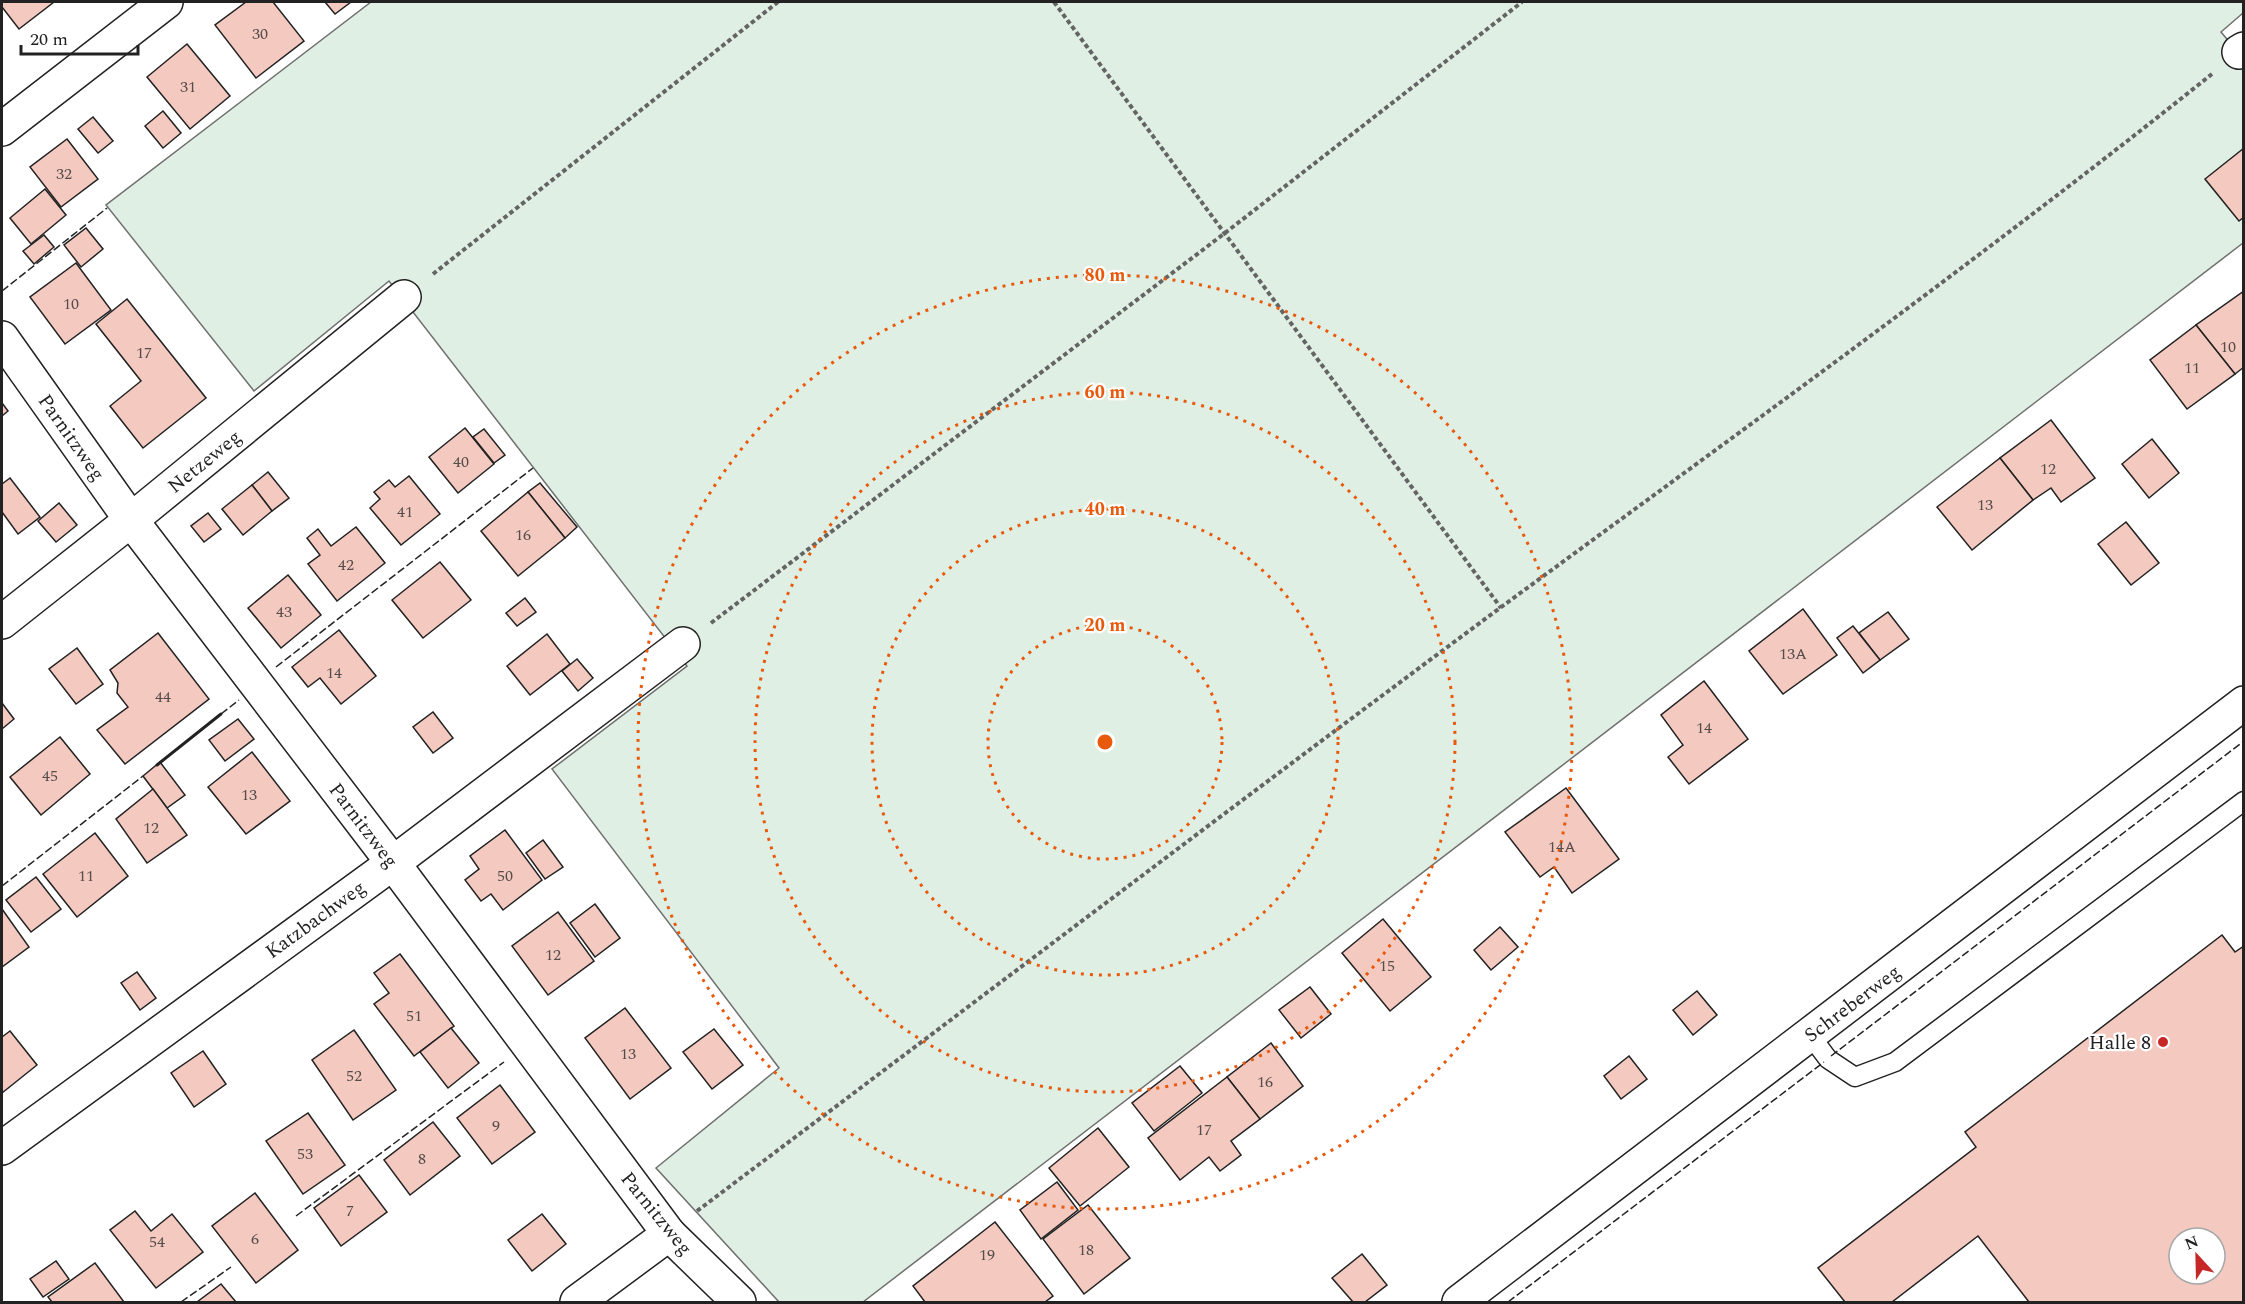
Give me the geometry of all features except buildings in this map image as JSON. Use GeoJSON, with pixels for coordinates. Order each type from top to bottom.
{"type":"FeatureCollection","features":[{"type":"Feature","properties":{"kind":"street"},"geometry":{"type":"LineString","coordinates":[[2,129],[166,2]]}},
{"type":"Feature","properties":{"kind":"street","name":"Netzeweg"},"geometry":{"type":"LineString","coordinates":[[2,622],[404,297]]}},
{"type":"Feature","properties":{"kind":"street","name":"Parnitzweg"},"geometry":{"type":"LineString","coordinates":[[2,338],[131,520],[393,863],[669,1234],[739,1302]]}},
{"type":"Feature","properties":{"kind":"street","name":"Katzbachweg"},"geometry":{"type":"LineString","coordinates":[[2,1148],[393,863],[683,644]]}},
{"type":"Feature","properties":{"kind":"street","name":"Schreberweg"},"geometry":{"type":"LineString","coordinates":[[1459,1302],[2244,703]]}},
{"type":"Feature","properties":{"kind":"street"},"geometry":{"type":"LineString","coordinates":[[577,1302],[669,1234]]}},
{"type":"Feature","properties":{"kind":"lane"},"geometry":{"type":"LineString","coordinates":[[1810,1035],[1828,1059],[1855,1077],[1895,1062],[2244,801]]}},
{"type":"Feature","properties":{"kind":"path"},"geometry":{"type":"LineString","coordinates":[[404,297],[778,2]]}},
{"type":"Feature","properties":{"kind":"path"},"geometry":{"type":"LineString","coordinates":[[1054,2],[1501,608]]}},
{"type":"Feature","properties":{"kind":"path"},"geometry":{"type":"LineString","coordinates":[[683,644],[1225,233],[1522,2]]}},
{"type":"Feature","properties":{"kind":"path"},"geometry":{"type":"LineString","coordinates":[[695,1212],[1501,608],[1802,387],[2083,175],[2241,51]]}},
{"type":"Feature","properties":{"kind":"green space"},"geometry":{"type":"Polygon","coordinates":[[[371,2],[2243,2],[2243,13],[2221,32],[2243,58],[2243,243],[863,1302],[779,1302],[656,1168],[779,1068],[552,769],[687,666],[389,281],[254,391],[106,205],[371,2]]]}},
{"type":"Feature","properties":{"kind":"fence"},"geometry":{"type":"LineString","coordinates":[[2,291],[107,208]]}},
{"type":"Feature","properties":{"kind":"fence"},"geometry":{"type":"LineString","coordinates":[[276,667],[533,468]]}},
{"type":"Feature","properties":{"kind":"fence"},"geometry":{"type":"LineString","coordinates":[[221,714],[239,700]]}},
{"type":"Feature","properties":{"kind":"fence"},"geometry":{"type":"LineString","coordinates":[[1831,1056],[2244,741]]}},
{"type":"Feature","properties":{"kind":"fence"},"geometry":{"type":"LineString","coordinates":[[2,886],[143,776]]}},
{"type":"Feature","properties":{"kind":"fence"},"geometry":{"type":"LineString","coordinates":[[296,1216],[504,1062]]}},
{"type":"Feature","properties":{"kind":"fence"},"geometry":{"type":"LineString","coordinates":[[1508,1302],[1824,1062]]}},
{"type":"Feature","properties":{"kind":"fence"},"geometry":{"type":"LineString","coordinates":[[181,1302],[231,1267]]}},
{"type":"Feature","properties":{"kind":"wall"},"geometry":{"type":"LineString","coordinates":[[157,765],[221,714]]}},
{"type":"Feature","properties":{"kind":"place","name":"Halle 8"},"geometry":{"type":"Point","coordinates":[2163,1042]}}]}
